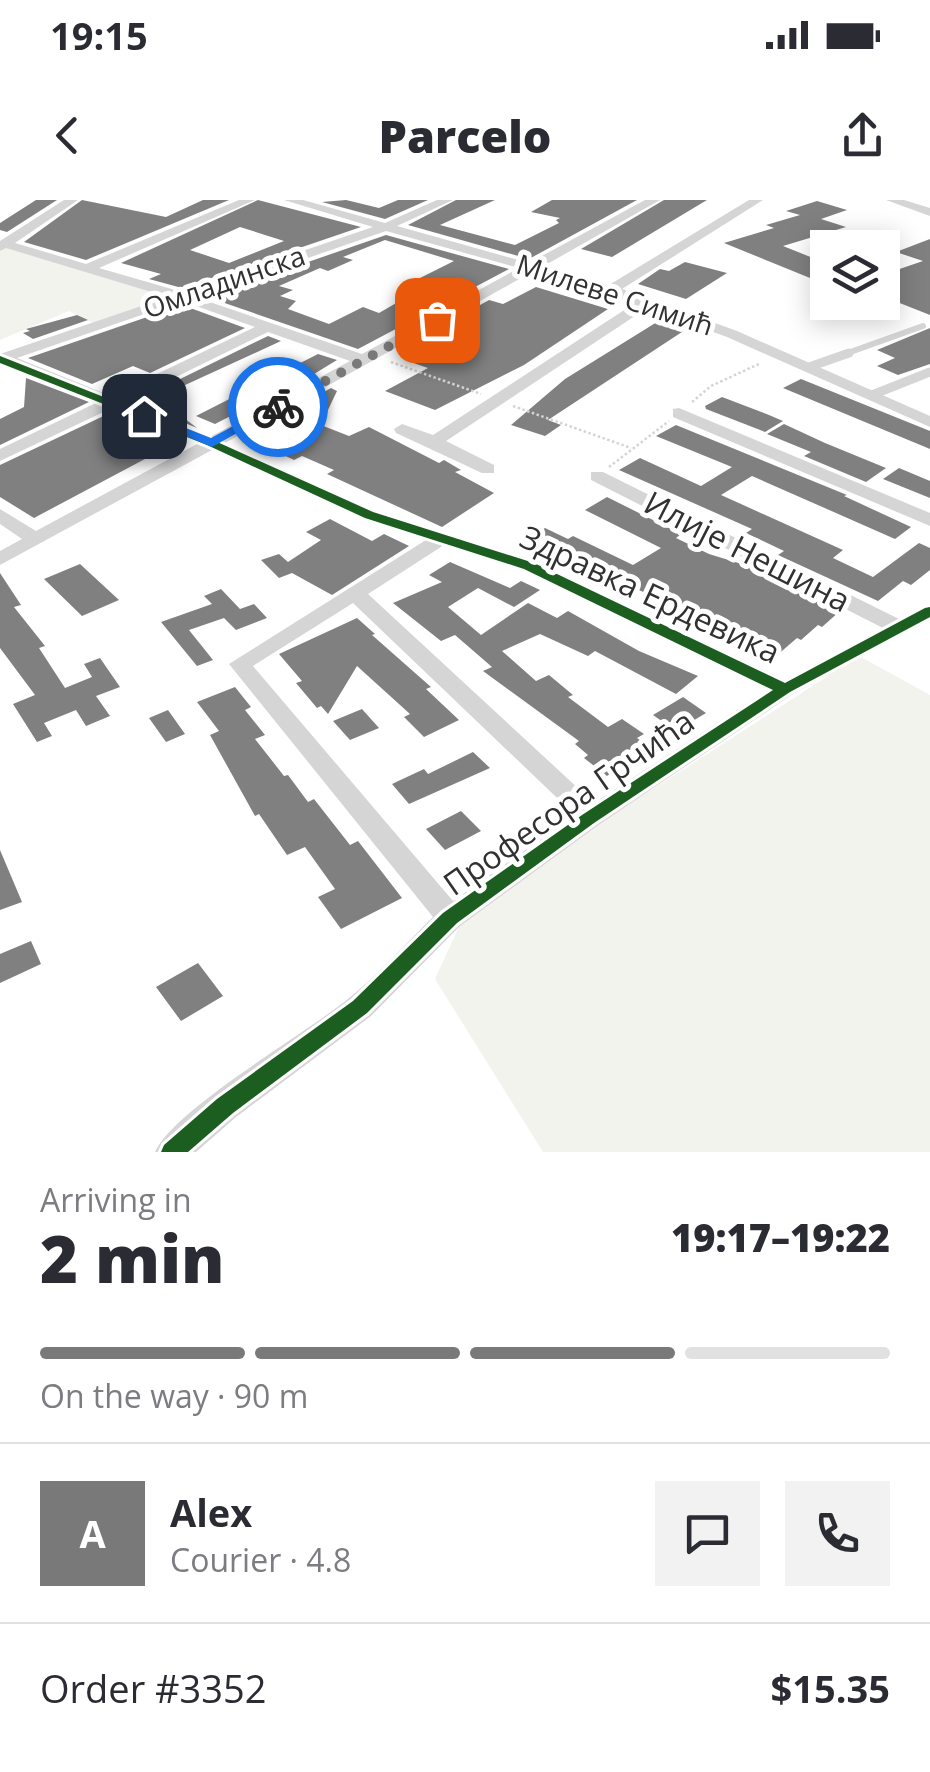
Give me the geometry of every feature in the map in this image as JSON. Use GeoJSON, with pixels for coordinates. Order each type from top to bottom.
{"type":"FeatureCollection","features":[{"type":"Feature","properties":{"kind":"street"},"geometry":{"type":"LineString","coordinates":[[3,245],[72,200]]}},
{"type":"Feature","properties":{"kind":"street"},"geometry":{"type":"LineString","coordinates":[[90,267],[249,200]]}},
{"type":"Feature","properties":{"kind":"street","name":"Милеве Симић"},"geometry":{"type":"LineString","coordinates":[[290,200],[612,290],[810,367],[929,420]]}},
{"type":"Feature","properties":{"kind":"street"},"geometry":{"type":"LineString","coordinates":[[0,559],[654,200]]}},
{"type":"Feature","properties":{"kind":"street"},"geometry":{"type":"LineString","coordinates":[[612,290],[757,200]]}},
{"type":"Feature","properties":{"kind":"street"},"geometry":{"type":"LineString","coordinates":[[892,200],[926,208]]}},
{"type":"Feature","properties":{"kind":"street","name":"Омладинска"},"geometry":{"type":"LineString","coordinates":[[2,358],[388,226],[441,201]]}},
{"type":"Feature","properties":{"kind":"street"},"geometry":{"type":"LineString","coordinates":[[3,245],[90,267],[363,360]]}},
{"type":"Feature","properties":{"kind":"street"},"geometry":{"type":"LineString","coordinates":[[434,442],[646,302]]}},
{"type":"Feature","properties":{"kind":"street"},"geometry":{"type":"LineString","coordinates":[[0,456],[266,327]]}},
{"type":"Feature","properties":{"kind":"street","name":"Здравка Ердевика"},"geometry":{"type":"LineString","coordinates":[[2,358],[212,443],[369,515],[528,566],[786,689]]}},
{"type":"Feature","properties":{"kind":"street"},"geometry":{"type":"LineString","coordinates":[[679,414],[930,520]]}},
{"type":"Feature","properties":{"kind":"street"},"geometry":{"type":"LineString","coordinates":[[402,429],[488,470]]}},
{"type":"Feature","properties":{"kind":"street","name":"Илије Нешина"},"geometry":{"type":"LineString","coordinates":[[597,476],[898,627]]}},
{"type":"Feature","properties":{"kind":"street"},"geometry":{"type":"LineString","coordinates":[[0,515],[34,540]]}},
{"type":"Feature","properties":{"kind":"street"},"geometry":{"type":"LineString","coordinates":[[441,539],[240,664],[450,918]]}},
{"type":"Feature","properties":{"kind":"street"},"geometry":{"type":"LineString","coordinates":[[356,593],[592,816]]}},
{"type":"Feature","properties":{"kind":"street","name":"Професора Грчића"},"geometry":{"type":"LineString","coordinates":[[172,1152],[225,1106],[360,1006],[450,918],[592,816],[786,689],[930,611]]}},
{"type":"Feature","properties":{"kind":"lane"},"geometry":{"type":"LineString","coordinates":[[810,367],[924,326]]}},
{"type":"Feature","properties":{"kind":"lane"},"geometry":{"type":"LineString","coordinates":[[872,395],[930,372]]}},
{"type":"Feature","properties":{"kind":"shaded area"},"geometry":{"type":"Polygon","coordinates":[[[8,247],[167,298],[93,323],[69,311],[0,340],[0,249],[8,247]]]}},
{"type":"Feature","properties":{"kind":"shaded area"},"geometry":{"type":"Polygon","coordinates":[[[859,656],[930,695],[930,1152],[543,1152],[435,979],[467,909],[859,656]]]}},
{"type":"Feature","properties":{"kind":"building"},"geometry":{"type":"Polygon","coordinates":[[[36,200],[57,200],[7,232],[0,230],[0,223],[36,200]]]}},
{"type":"Feature","properties":{"kind":"building"},"geometry":{"type":"Polygon","coordinates":[[[82,200],[166,217],[203,200],[229,200],[86,260],[24,242],[82,200]]]}},
{"type":"Feature","properties":{"kind":"building"},"geometry":{"type":"Polygon","coordinates":[[[258,200],[361,227],[182,288],[149,279],[161,274],[121,263],[258,200]],[[240,227],[190,250],[229,263],[284,241],[240,227]]]}},
{"type":"Feature","properties":{"kind":"building"},"geometry":{"type":"Polygon","coordinates":[[[346,200],[379,208],[398,200],[428,200],[385,219],[322,202],[346,200]]]}},
{"type":"Feature","properties":{"kind":"building"},"geometry":{"type":"Polygon","coordinates":[[[456,200],[495,200],[440,225],[515,245],[559,223],[556,220],[560,218],[531,212],[552,200],[637,200],[529,259],[408,225],[456,200]]]}},
{"type":"Feature","properties":{"kind":"building"},"geometry":{"type":"Polygon","coordinates":[[[664,200],[707,200],[612,257],[581,249],[664,200]]]}},
{"type":"Feature","properties":{"kind":"building"},"geometry":{"type":"Polygon","coordinates":[[[817,201],[847,210],[821,219],[846,227],[810,230],[810,238],[783,246],[810,257],[810,278],[724,243],[774,228],[766,225],[800,215],[786,211],[817,201]]]}},
{"type":"Feature","properties":{"kind":"building"},"geometry":{"type":"Polygon","coordinates":[[[386,235],[509,269],[358,349],[207,297],[386,235]],[[385,240],[343,257],[353,260],[328,271],[320,268],[279,286],[293,290],[280,296],[296,301],[288,309],[329,324],[363,307],[379,313],[424,287],[412,282],[454,261],[385,240]]]}},
{"type":"Feature","properties":{"kind":"building"},"geometry":{"type":"Polygon","coordinates":[[[930,239],[930,315],[900,303],[900,269],[923,261],[900,250],[930,239]]]}},
{"type":"Feature","properties":{"kind":"building"},"geometry":{"type":"Polygon","coordinates":[[[685,262],[727,273],[686,299],[638,284],[660,269],[669,271],[685,262]]]}},
{"type":"Feature","properties":{"kind":"building"},"geometry":{"type":"Polygon","coordinates":[[[536,287],[608,309],[524,365],[435,410],[385,391],[428,368],[405,360],[429,346],[416,341],[489,300],[503,304],[536,287]]]}},
{"type":"Feature","properties":{"kind":"building"},"geometry":{"type":"Polygon","coordinates":[[[182,305],[245,328],[150,373],[133,366],[92,384],[28,358],[182,305]]]}},
{"type":"Feature","properties":{"kind":"building"},"geometry":{"type":"Polygon","coordinates":[[[77,315],[88,320],[33,339],[23,333],[30,331],[26,329],[77,315]]]}},
{"type":"Feature","properties":{"kind":"building"},"geometry":{"type":"Polygon","coordinates":[[[657,322],[685,330],[548,420],[561,425],[545,436],[511,425],[565,379],[657,322]]]}},
{"type":"Feature","properties":{"kind":"building"},"geometry":{"type":"Polygon","coordinates":[[[930,328],[930,364],[898,375],[877,366],[895,358],[877,350],[930,328]]]}},
{"type":"Feature","properties":{"kind":"building"},"geometry":{"type":"Polygon","coordinates":[[[268,336],[281,341],[183,386],[174,382],[268,336]]]}},
{"type":"Feature","properties":{"kind":"building"},"geometry":{"type":"Polygon","coordinates":[[[318,354],[337,360],[273,399],[268,397],[215,424],[196,416],[318,354]]]}},
{"type":"Feature","properties":{"kind":"building"},"geometry":{"type":"Polygon","coordinates":[[[26,378],[89,402],[0,445],[0,419],[24,407],[26,378]]]}},
{"type":"Feature","properties":{"kind":"building"},"geometry":{"type":"Polygon","coordinates":[[[801,379],[930,431],[930,449],[783,388],[801,379]]]}},
{"type":"Feature","properties":{"kind":"building"},"geometry":{"type":"Polygon","coordinates":[[[169,385],[183,390],[173,395],[182,399],[175,411],[197,428],[134,402],[169,385]]]}},
{"type":"Feature","properties":{"kind":"building"},"geometry":{"type":"Polygon","coordinates":[[[331,388],[337,391],[327,412],[318,417],[296,408],[331,388]]]}},
{"type":"Feature","properties":{"kind":"building"},"geometry":{"type":"Polygon","coordinates":[[[722,397],[783,421],[765,432],[706,409],[722,397]]]}},
{"type":"Feature","properties":{"kind":"building"},"geometry":{"type":"Polygon","coordinates":[[[112,412],[186,444],[173,451],[160,451],[34,518],[0,497],[0,465],[112,412]]]}},
{"type":"Feature","properties":{"kind":"building"},"geometry":{"type":"Polygon","coordinates":[[[303,418],[349,436],[369,427],[439,463],[444,460],[461,470],[455,472],[494,493],[442,527],[327,474],[334,470],[302,456],[294,460],[271,449],[298,435],[282,429],[303,418]]]}},
{"type":"Feature","properties":{"kind":"building"},"geometry":{"type":"Polygon","coordinates":[[[784,424],[886,468],[866,482],[804,456],[811,452],[767,434],[784,424]]]}},
{"type":"Feature","properties":{"kind":"building"},"geometry":{"type":"Polygon","coordinates":[[[676,425],[847,495],[844,496],[911,527],[895,539],[752,476],[721,495],[843,550],[833,558],[873,577],[919,543],[930,548],[930,570],[911,585],[903,581],[878,601],[778,555],[784,551],[746,533],[752,529],[619,470],[640,458],[701,486],[732,467],[656,436],[676,425]]]}},
{"type":"Feature","properties":{"kind":"building"},"geometry":{"type":"Polygon","coordinates":[[[899,468],[930,481],[930,498],[883,479],[899,468]]]}},
{"type":"Feature","properties":{"kind":"building"},"geometry":{"type":"Polygon","coordinates":[[[607,497],[681,534],[676,538],[709,554],[758,569],[840,611],[822,627],[818,625],[801,640],[797,638],[768,663],[687,618],[691,615],[553,549],[548,552],[525,541],[545,528],[568,539],[573,536],[633,565],[661,548],[585,510],[607,497]]]}},
{"type":"Feature","properties":{"kind":"building"},"geometry":{"type":"Polygon","coordinates":[[[330,519],[372,541],[384,534],[409,546],[332,595],[292,573],[279,578],[261,560],[279,554],[288,562],[321,540],[306,532],[330,519]]]}},
{"type":"Feature","properties":{"kind":"building"},"geometry":{"type":"Polygon","coordinates":[[[450,562],[510,588],[521,581],[540,590],[514,607],[478,588],[448,607],[481,635],[528,603],[557,618],[568,611],[639,651],[698,676],[676,694],[595,651],[588,656],[540,634],[502,651],[536,681],[549,675],[573,695],[568,697],[608,727],[622,719],[644,734],[637,738],[648,746],[607,776],[584,758],[588,755],[575,744],[579,741],[483,671],[492,667],[455,635],[441,641],[393,603],[442,582],[429,575],[450,562]]]}},
{"type":"Feature","properties":{"kind":"building"},"geometry":{"type":"Polygon","coordinates":[[[80,564],[119,600],[82,616],[44,579],[80,564]]]}},
{"type":"Feature","properties":{"kind":"building"},"geometry":{"type":"Polygon","coordinates":[[[0,573],[21,605],[14,607],[45,646],[39,648],[65,688],[92,677],[84,664],[100,658],[120,687],[96,696],[110,716],[86,726],[76,710],[44,723],[52,736],[37,742],[13,704],[35,695],[0,648],[0,573]]]}},
{"type":"Feature","properties":{"kind":"building"},"geometry":{"type":"Polygon","coordinates":[[[221,589],[240,609],[254,604],[267,618],[236,630],[224,618],[189,630],[213,660],[197,666],[161,622],[212,604],[204,596],[221,589]]]}},
{"type":"Feature","properties":{"kind":"building"},"geometry":{"type":"Polygon","coordinates":[[[357,618],[431,687],[426,689],[459,720],[424,737],[404,717],[410,714],[357,666],[328,714],[321,706],[317,708],[296,683],[302,681],[279,654],[357,618]]]}},
{"type":"Feature","properties":{"kind":"building"},"geometry":{"type":"Polygon","coordinates":[[[235,687],[251,707],[245,710],[265,735],[255,739],[284,776],[288,775],[308,802],[314,799],[350,845],[358,841],[402,898],[341,929],[318,897],[335,889],[305,847],[287,855],[259,814],[255,816],[210,735],[219,731],[197,702],[235,687]]]}},
{"type":"Feature","properties":{"kind":"building"},"geometry":{"type":"Polygon","coordinates":[[[683,697],[706,713],[676,731],[653,715],[683,697]]]}},
{"type":"Feature","properties":{"kind":"building"},"geometry":{"type":"Polygon","coordinates":[[[362,709],[379,728],[350,740],[333,721],[362,709]]]}},
{"type":"Feature","properties":{"kind":"building"},"geometry":{"type":"Polygon","coordinates":[[[168,710],[185,734],[166,742],[149,718],[168,710]]]}},
{"type":"Feature","properties":{"kind":"building"},"geometry":{"type":"Polygon","coordinates":[[[473,752],[490,768],[409,804],[392,784],[424,769],[428,774],[473,752]]]}},
{"type":"Feature","properties":{"kind":"building"},"geometry":{"type":"Polygon","coordinates":[[[461,811],[481,831],[445,850],[426,829],[461,811]]]}},
{"type":"Feature","properties":{"kind":"building"},"geometry":{"type":"Polygon","coordinates":[[[0,850],[22,902],[0,910],[0,850]]]}},
{"type":"Feature","properties":{"kind":"building"},"geometry":{"type":"Polygon","coordinates":[[[31,941],[41,964],[0,983],[0,954],[31,941]]]}},
{"type":"Feature","properties":{"kind":"building"},"geometry":{"type":"Polygon","coordinates":[[[198,963],[223,996],[181,1021],[156,987],[198,963]]]}},
{"type":"Feature","properties":{"kind":"cycle path"},"geometry":{"type":"LineString","coordinates":[[0,359],[211,443],[369,515],[529,566],[785,689]]}},
{"type":"Feature","properties":{"kind":"cycle path"},"geometry":{"type":"LineString","coordinates":[[172,1152],[225,1106],[360,1007],[450,918],[588,819],[785,689],[930,611]]}},
{"type":"Feature","properties":{"kind":"way so far"},"geometry":{"type":"LineString","coordinates":[[278,407],[437,320]]}},
{"type":"Feature","properties":{"kind":"route"},"geometry":{"type":"LineString","coordinates":[[144,416],[212,443],[278,407]]}}]}
